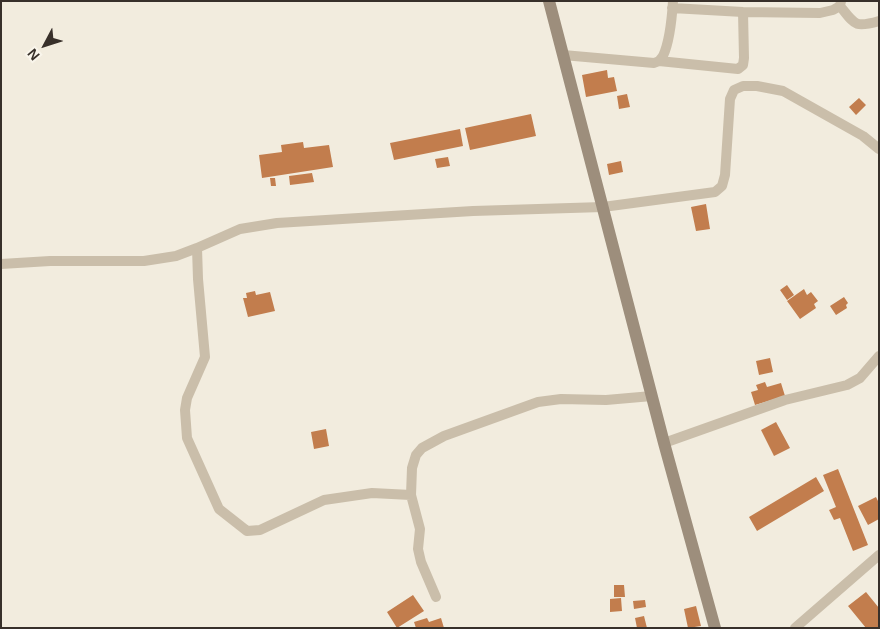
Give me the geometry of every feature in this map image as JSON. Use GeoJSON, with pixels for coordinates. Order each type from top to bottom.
{"type":"FeatureCollection","features":[{"type":"Feature","properties":{"kind":"main road"},"geometry":{"type":"LineString","coordinates":[[549,1],[664,443],[716,628]]}},
{"type":"Feature","properties":{"kind":"street"},"geometry":{"type":"LineString","coordinates":[[659,61],[663,57],[672,5],[743,12],[820,13],[833,10],[840,4],[856,24],[863,26],[879,21]]}},
{"type":"Feature","properties":{"kind":"street"},"geometry":{"type":"LineString","coordinates":[[563,55],[654,63],[659,61],[738,69],[743,65],[744,58],[743,12]]}},
{"type":"Feature","properties":{"kind":"street"},"geometry":{"type":"LineString","coordinates":[[1,264],[50,260],[144,261],[176,256],[240,229],[277,223],[414,214],[603,206],[716,192],[722,186],[725,175],[730,99],[734,90],[743,86],[758,86],[784,91],[863,136],[879,149]]}},
{"type":"Feature","properties":{"kind":"street"},"geometry":{"type":"LineString","coordinates":[[198,248],[198,287],[205,357],[187,398],[185,410],[187,438],[219,509],[247,531],[251,532],[260,530],[324,500],[372,493],[411,495]]}},
{"type":"Feature","properties":{"kind":"street"},"geometry":{"type":"LineString","coordinates":[[664,443],[785,400],[847,385],[860,378],[879,356]]}},
{"type":"Feature","properties":{"kind":"street"},"geometry":{"type":"LineString","coordinates":[[436,598],[418,550],[420,529],[411,495],[412,468],[416,455],[422,448],[444,436],[538,402],[561,399],[606,400],[652,396]]}},
{"type":"Feature","properties":{"kind":"street"},"geometry":{"type":"LineString","coordinates":[[795,628],[879,555]]}},
{"type":"Feature","properties":{"kind":"building"},"geometry":{"type":"Polygon","coordinates":[[[607,70],[608,78],[614,77],[617,91],[586,97],[582,75],[607,70]]]}},
{"type":"Feature","properties":{"kind":"building"},"geometry":{"type":"Polygon","coordinates":[[[627,94],[630,107],[619,109],[617,96],[627,94]]]}},
{"type":"Feature","properties":{"kind":"building"},"geometry":{"type":"Polygon","coordinates":[[[859,98],[866,105],[856,115],[849,107],[859,98]]]}},
{"type":"Feature","properties":{"kind":"building"},"geometry":{"type":"Polygon","coordinates":[[[531,114],[536,136],[470,150],[465,128],[531,114]]]}},
{"type":"Feature","properties":{"kind":"building"},"geometry":{"type":"Polygon","coordinates":[[[460,129],[463,146],[394,160],[390,143],[460,129]]]}},
{"type":"Feature","properties":{"kind":"building"},"geometry":{"type":"Polygon","coordinates":[[[303,142],[304,148],[329,145],[333,167],[262,178],[259,155],[282,152],[281,145],[303,142]]]}},
{"type":"Feature","properties":{"kind":"building"},"geometry":{"type":"Polygon","coordinates":[[[448,157],[450,166],[437,168],[435,159],[448,157]]]}},
{"type":"Feature","properties":{"kind":"building"},"geometry":{"type":"Polygon","coordinates":[[[621,161],[623,172],[609,175],[607,164],[621,161]]]}},
{"type":"Feature","properties":{"kind":"building"},"geometry":{"type":"Polygon","coordinates":[[[312,173],[314,182],[290,185],[289,176],[312,173]]]}},
{"type":"Feature","properties":{"kind":"building"},"geometry":{"type":"Polygon","coordinates":[[[270,178],[275,178],[276,186],[271,186],[270,178]]]}},
{"type":"Feature","properties":{"kind":"building"},"geometry":{"type":"Polygon","coordinates":[[[706,204],[710,229],[696,231],[691,207],[706,204]]]}},
{"type":"Feature","properties":{"kind":"building"},"geometry":{"type":"Polygon","coordinates":[[[787,285],[794,295],[787,300],[780,290],[787,285]]]}},
{"type":"Feature","properties":{"kind":"building"},"geometry":{"type":"Polygon","coordinates":[[[804,289],[807,295],[811,292],[818,301],[814,304],[816,308],[800,319],[787,301],[804,289]]]}},
{"type":"Feature","properties":{"kind":"building"},"geometry":{"type":"Polygon","coordinates":[[[255,291],[256,295],[270,292],[275,311],[248,317],[243,298],[247,298],[246,293],[255,291]]]}},
{"type":"Feature","properties":{"kind":"building"},"geometry":{"type":"Polygon","coordinates":[[[844,297],[848,303],[846,305],[847,308],[836,315],[830,306],[844,297]]]}},
{"type":"Feature","properties":{"kind":"building"},"geometry":{"type":"Polygon","coordinates":[[[770,358],[773,372],[759,375],[756,361],[770,358]]]}},
{"type":"Feature","properties":{"kind":"building"},"geometry":{"type":"Polygon","coordinates":[[[765,382],[767,387],[781,383],[785,396],[755,405],[751,392],[758,390],[756,385],[765,382]]]}},
{"type":"Feature","properties":{"kind":"building"},"geometry":{"type":"Polygon","coordinates":[[[776,422],[790,448],[774,456],[761,430],[776,422]]]}},
{"type":"Feature","properties":{"kind":"building"},"geometry":{"type":"Polygon","coordinates":[[[326,429],[329,446],[314,449],[311,432],[326,429]]]}},
{"type":"Feature","properties":{"kind":"building"},"geometry":{"type":"Polygon","coordinates":[[[838,469],[868,545],[853,551],[840,518],[834,520],[829,510],[836,507],[823,475],[838,469]]]}},
{"type":"Feature","properties":{"kind":"building"},"geometry":{"type":"Polygon","coordinates":[[[816,477],[824,491],[757,531],[749,517],[816,477]]]}},
{"type":"Feature","properties":{"kind":"building"},"geometry":{"type":"Polygon","coordinates":[[[876,497],[879,503],[879,519],[868,525],[858,506],[876,497]]]}},
{"type":"Feature","properties":{"kind":"building"},"geometry":{"type":"Polygon","coordinates":[[[614,585],[624,585],[625,597],[614,597],[614,585]]]}},
{"type":"Feature","properties":{"kind":"building"},"geometry":{"type":"Polygon","coordinates":[[[866,592],[879,608],[879,628],[866,628],[848,606],[866,592]]]}},
{"type":"Feature","properties":{"kind":"building"},"geometry":{"type":"Polygon","coordinates":[[[413,595],[424,611],[397,628],[387,612],[413,595]]]}},
{"type":"Feature","properties":{"kind":"building"},"geometry":{"type":"Polygon","coordinates":[[[621,598],[622,611],[610,612],[610,599],[621,598]]]}},
{"type":"Feature","properties":{"kind":"building"},"geometry":{"type":"Polygon","coordinates":[[[645,600],[646,607],[634,609],[633,601],[645,600]]]}},
{"type":"Feature","properties":{"kind":"building"},"geometry":{"type":"Polygon","coordinates":[[[696,606],[701,626],[688,628],[684,609],[696,606]]]}},
{"type":"Feature","properties":{"kind":"building"},"geometry":{"type":"Polygon","coordinates":[[[644,616],[647,628],[637,628],[635,618],[644,616]]]}},
{"type":"Feature","properties":{"kind":"building"},"geometry":{"type":"Polygon","coordinates":[[[427,618],[429,622],[441,618],[444,628],[416,628],[414,622],[427,618]]]}}]}
